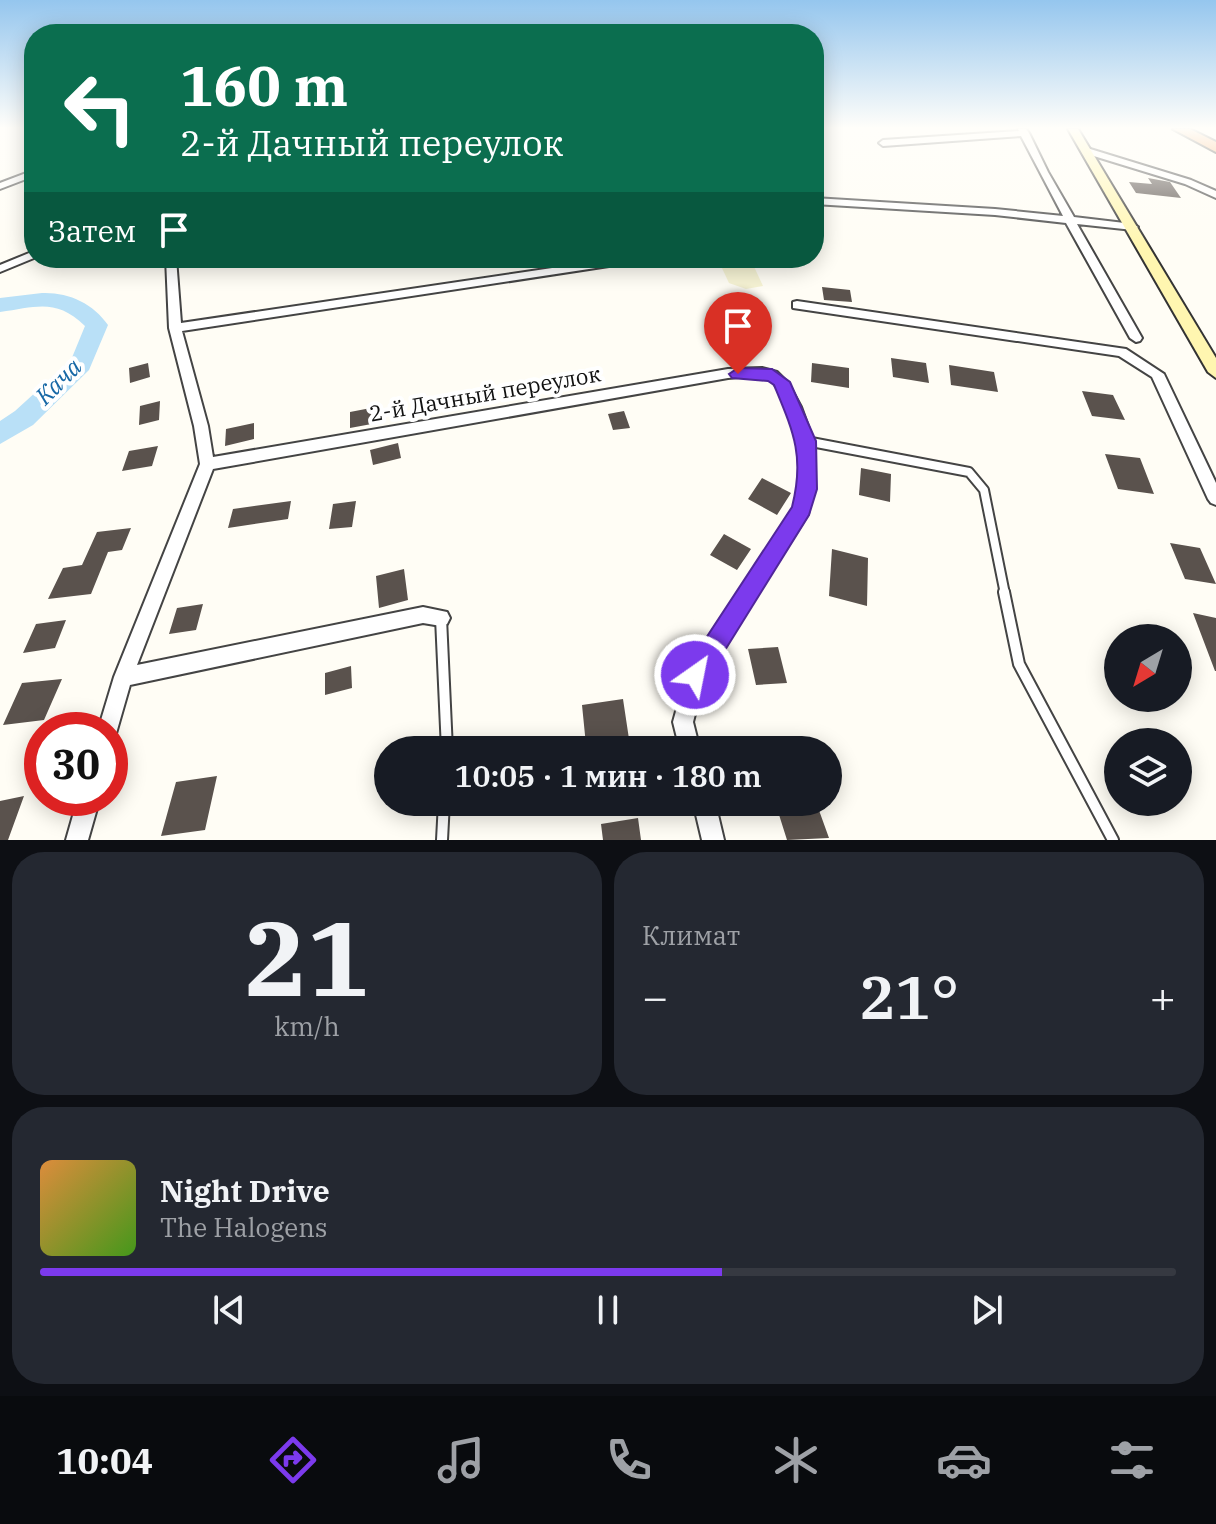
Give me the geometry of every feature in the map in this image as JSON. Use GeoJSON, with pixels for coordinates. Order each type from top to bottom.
{"type":"FeatureCollection","features":[{"type":"Feature","properties":{"kind":"street"},"geometry":{"type":"LineString","coordinates":[[1043,168],[1136,338]]}},
{"type":"Feature","properties":{"kind":"street"},"geometry":{"type":"LineString","coordinates":[[1097,168],[1216,372]]}},
{"type":"Feature","properties":{"kind":"street"},"geometry":{"type":"LineString","coordinates":[[1143,168],[1188,182],[1216,195]]}},
{"type":"Feature","properties":{"kind":"street"},"geometry":{"type":"LineString","coordinates":[[0,186],[24,177]]}},
{"type":"Feature","properties":{"kind":"street"},"geometry":{"type":"LineString","coordinates":[[824,202],[1133,227]]}},
{"type":"Feature","properties":{"kind":"street"},"geometry":{"type":"LineString","coordinates":[[0,269],[24,258]]}},
{"type":"Feature","properties":{"kind":"street"},"geometry":{"type":"LineString","coordinates":[[113,712],[123,677],[207,464],[201,426],[175,328],[172,268]]}},
{"type":"Feature","properties":{"kind":"street"},"geometry":{"type":"LineString","coordinates":[[175,328],[575,268]]}},
{"type":"Feature","properties":{"kind":"street"},"geometry":{"type":"LineString","coordinates":[[797,305],[1122,352],[1157,374],[1216,499]]}},
{"type":"Feature","properties":{"kind":"street","name":"2-й Дачный переулок"},"geometry":{"type":"LineString","coordinates":[[207,464],[738,374],[772,375],[781,382],[806,441]]}},
{"type":"Feature","properties":{"kind":"street"},"geometry":{"type":"LineString","coordinates":[[686,736],[683,722],[695,675],[802,509],[807,489],[806,441]]}},
{"type":"Feature","properties":{"kind":"street"},"geometry":{"type":"LineString","coordinates":[[123,677],[423,615],[441,618]]}},
{"type":"Feature","properties":{"kind":"street"},"geometry":{"type":"LineString","coordinates":[[77,840],[84,816]]}},
{"type":"Feature","properties":{"kind":"street"},"geometry":{"type":"LineString","coordinates":[[707,816],[713,840]]}},
{"type":"Feature","properties":{"kind":"lane"},"geometry":{"type":"LineString","coordinates":[[806,441],[969,472],[984,490],[1019,664],[1113,840]]}},
{"type":"Feature","properties":{"kind":"lane"},"geometry":{"type":"LineString","coordinates":[[441,618],[446,736]]}},
{"type":"Feature","properties":{"kind":"lane"},"geometry":{"type":"LineString","coordinates":[[442,840],[443,816]]}},
{"type":"Feature","properties":{"kind":"shaded area"},"geometry":{"type":"Polygon","coordinates":[[[722,268],[755,268],[763,286],[746,289],[729,283],[722,268]]]}},
{"type":"Feature","properties":{"kind":"building"},"geometry":{"type":"Polygon","coordinates":[[[1148,178],[1170,182],[1181,198],[1136,193],[1129,182],[1152,184],[1148,178]]]}},
{"type":"Feature","properties":{"kind":"building"},"geometry":{"type":"Polygon","coordinates":[[[822,287],[850,290],[852,302],[824,300],[822,287]]]}},
{"type":"Feature","properties":{"kind":"building"},"geometry":{"type":"Polygon","coordinates":[[[891,358],[926,363],[929,383],[893,377],[891,358]]]}},
{"type":"Feature","properties":{"kind":"building"},"geometry":{"type":"Polygon","coordinates":[[[148,363],[150,377],[130,383],[129,368],[148,363]]]}},
{"type":"Feature","properties":{"kind":"building"},"geometry":{"type":"Polygon","coordinates":[[[812,363],[849,368],[849,388],[811,382],[812,363]]]}},
{"type":"Feature","properties":{"kind":"building"},"geometry":{"type":"Polygon","coordinates":[[[949,365],[994,372],[998,392],[951,385],[949,365]]]}},
{"type":"Feature","properties":{"kind":"building"},"geometry":{"type":"Polygon","coordinates":[[[1082,391],[1113,395],[1125,420],[1092,416],[1082,391]]]}},
{"type":"Feature","properties":{"kind":"building"},"geometry":{"type":"Polygon","coordinates":[[[160,401],[159,420],[139,425],[140,406],[160,401]]]}},
{"type":"Feature","properties":{"kind":"building"},"geometry":{"type":"Polygon","coordinates":[[[376,407],[377,423],[350,428],[350,412],[376,407]]]}},
{"type":"Feature","properties":{"kind":"building"},"geometry":{"type":"Polygon","coordinates":[[[624,411],[630,428],[613,430],[608,414],[624,411]]]}},
{"type":"Feature","properties":{"kind":"building"},"geometry":{"type":"Polygon","coordinates":[[[254,423],[254,439],[225,446],[226,429],[254,423]]]}},
{"type":"Feature","properties":{"kind":"building"},"geometry":{"type":"Polygon","coordinates":[[[398,443],[401,458],[373,465],[370,450],[398,443]]]}},
{"type":"Feature","properties":{"kind":"building"},"geometry":{"type":"Polygon","coordinates":[[[158,446],[152,466],[122,471],[129,451],[158,446]]]}},
{"type":"Feature","properties":{"kind":"building"},"geometry":{"type":"Polygon","coordinates":[[[1105,454],[1140,458],[1154,494],[1118,489],[1105,454]]]}},
{"type":"Feature","properties":{"kind":"building"},"geometry":{"type":"Polygon","coordinates":[[[861,468],[891,474],[890,502],[859,495],[861,468]]]}},
{"type":"Feature","properties":{"kind":"building"},"geometry":{"type":"Polygon","coordinates":[[[762,478],[791,493],[777,515],[748,499],[762,478]]]}},
{"type":"Feature","properties":{"kind":"building"},"geometry":{"type":"Polygon","coordinates":[[[291,501],[288,519],[228,528],[233,509],[291,501]]]}},
{"type":"Feature","properties":{"kind":"building"},"geometry":{"type":"Polygon","coordinates":[[[356,501],[352,527],[329,529],[333,504],[356,501]]]}},
{"type":"Feature","properties":{"kind":"building"},"geometry":{"type":"Polygon","coordinates":[[[131,528],[122,550],[108,552],[91,594],[48,599],[63,568],[82,565],[97,532],[131,528]]]}},
{"type":"Feature","properties":{"kind":"building"},"geometry":{"type":"Polygon","coordinates":[[[724,534],[751,549],[737,570],[710,555],[724,534]]]}},
{"type":"Feature","properties":{"kind":"building"},"geometry":{"type":"Polygon","coordinates":[[[1170,543],[1200,548],[1216,584],[1185,579],[1170,543]]]}},
{"type":"Feature","properties":{"kind":"building"},"geometry":{"type":"Polygon","coordinates":[[[832,549],[868,558],[867,606],[829,596],[832,549]]]}},
{"type":"Feature","properties":{"kind":"building"},"geometry":{"type":"Polygon","coordinates":[[[404,569],[408,600],[379,608],[376,576],[404,569]]]}},
{"type":"Feature","properties":{"kind":"building"},"geometry":{"type":"Polygon","coordinates":[[[203,604],[196,630],[169,634],[177,608],[203,604]]]}},
{"type":"Feature","properties":{"kind":"building"},"geometry":{"type":"Polygon","coordinates":[[[1193,613],[1216,618],[1216,671],[1215,671],[1193,613]]]}},
{"type":"Feature","properties":{"kind":"building"},"geometry":{"type":"Polygon","coordinates":[[[66,620],[55,648],[23,653],[36,624],[66,620]]]}},
{"type":"Feature","properties":{"kind":"building"},"geometry":{"type":"Polygon","coordinates":[[[778,647],[787,683],[756,685],[748,649],[778,647]]]}},
{"type":"Feature","properties":{"kind":"building"},"geometry":{"type":"Polygon","coordinates":[[[351,666],[352,688],[325,695],[325,673],[351,666]]]}},
{"type":"Feature","properties":{"kind":"building"},"geometry":{"type":"Polygon","coordinates":[[[62,679],[48,712],[24,712],[24,722],[3,725],[22,683],[62,679]]]}},
{"type":"Feature","properties":{"kind":"building"},"geometry":{"type":"Polygon","coordinates":[[[623,699],[629,736],[585,736],[582,705],[623,699]]]}},
{"type":"Feature","properties":{"kind":"building"},"geometry":{"type":"Polygon","coordinates":[[[217,776],[205,830],[161,836],[176,782],[217,776]]]}},
{"type":"Feature","properties":{"kind":"building"},"geometry":{"type":"Polygon","coordinates":[[[24,796],[8,840],[0,840],[0,801],[24,796]]]}},
{"type":"Feature","properties":{"kind":"building"},"geometry":{"type":"Polygon","coordinates":[[[779,816],[821,816],[829,838],[787,840],[779,816]]]}},
{"type":"Feature","properties":{"kind":"building"},"geometry":{"type":"Polygon","coordinates":[[[638,818],[641,840],[603,840],[601,824],[638,818]]]}},
{"type":"Feature","properties":{"kind":"waterway","name":"Кача"},"geometry":{"type":"LineString","coordinates":[[0,305],[42,299],[63,301],[97,325],[81,364],[24,418],[0,434]]}},
{"type":"Feature","properties":{"kind":"route"},"geometry":{"type":"LineString","coordinates":[[695,675],[802,509],[807,489],[806,441],[781,382],[772,375],[738,374]]}}]}
